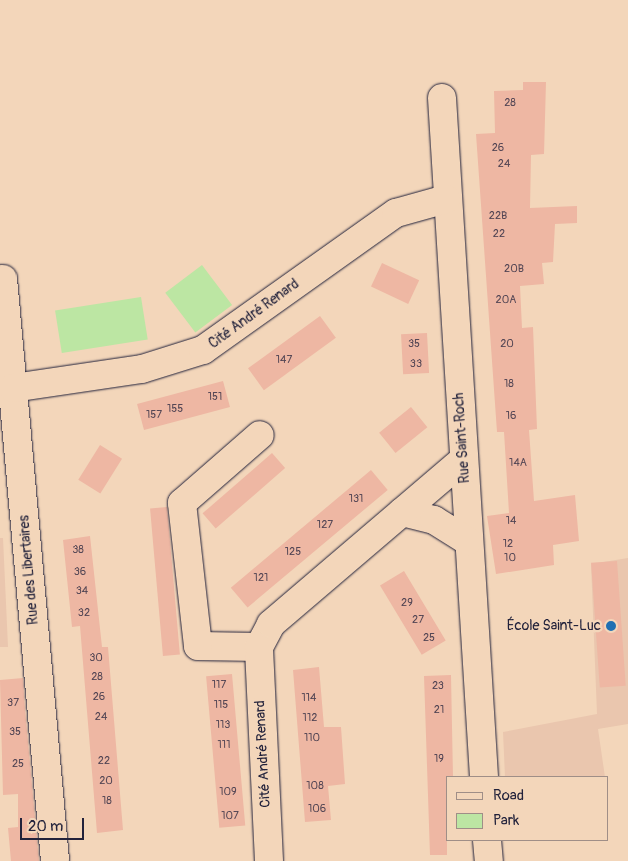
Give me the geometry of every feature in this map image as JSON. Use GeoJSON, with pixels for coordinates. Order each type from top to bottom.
{"type":"FeatureCollection","features":[{"type":"Feature","properties":{"kind":"street","name":"Rue Saint-Roch"},"geometry":{"type":"LineString","coordinates":[[442,98],[446,198],[484,776]]}},
{"type":"Feature","properties":{"kind":"street","name":"Cité André Renard"},"geometry":{"type":"LineString","coordinates":[[13,388],[142,369],[203,350],[396,213],[446,198]]}},
{"type":"Feature","properties":{"kind":"street","name":"Rue des Libertaires"},"geometry":{"type":"LineString","coordinates":[[3,279],[55,861]]}},
{"type":"Feature","properties":{"kind":"street"},"geometry":{"type":"LineString","coordinates":[[260,435],[182,503],[198,646],[259,647],[271,624],[463,460]]}},
{"type":"Feature","properties":{"kind":"street"},"geometry":{"type":"LineString","coordinates":[[402,512],[434,520],[468,541]]}},
{"type":"Feature","properties":{"kind":"street","name":"Cité André Renard"},"geometry":{"type":"LineString","coordinates":[[259,647],[269,861]]}},
{"type":"Feature","properties":{"kind":"street"},"geometry":{"type":"LineString","coordinates":[[487,841],[489,861]]}},
{"type":"Feature","properties":{"kind":"shaded area"},"geometry":{"type":"Polygon","coordinates":[[[0,538],[3,538],[8,647],[0,647],[0,538]]]}},
{"type":"Feature","properties":{"kind":"shaded area","name":"École Saint-Luc"},"geometry":{"type":"Polygon","coordinates":[[[628,558],[628,724],[598,729],[605,776],[505,776],[503,732],[597,714],[591,564],[628,558]]]}},
{"type":"Feature","properties":{"kind":"green space"},"geometry":{"type":"Polygon","coordinates":[[[202,265],[232,305],[195,333],[165,293],[202,265]]]}},
{"type":"Feature","properties":{"kind":"green space"},"geometry":{"type":"Polygon","coordinates":[[[141,297],[148,339],[62,353],[55,311],[141,297]]]}},
{"type":"Feature","properties":{"kind":"building"},"geometry":{"type":"Polygon","coordinates":[[[523,82],[546,82],[544,154],[531,155],[530,208],[577,206],[577,223],[555,224],[553,262],[542,263],[544,284],[520,286],[522,328],[533,327],[537,429],[529,430],[534,501],[575,495],[579,541],[553,545],[554,565],[496,574],[487,516],[509,513],[504,432],[497,432],[476,134],[495,133],[494,91],[523,90],[523,82]]]}},
{"type":"Feature","properties":{"kind":"building"},"geometry":{"type":"Polygon","coordinates":[[[382,263],[419,280],[408,304],[371,287],[382,263]]]}},
{"type":"Feature","properties":{"kind":"building"},"geometry":{"type":"Polygon","coordinates":[[[320,316],[336,338],[264,390],[248,368],[320,316]]]}},
{"type":"Feature","properties":{"kind":"building"},"geometry":{"type":"Polygon","coordinates":[[[427,333],[429,373],[403,374],[401,334],[427,333]]]}},
{"type":"Feature","properties":{"kind":"building"},"geometry":{"type":"Polygon","coordinates":[[[223,381],[230,407],[144,430],[137,404],[223,381]]]}},
{"type":"Feature","properties":{"kind":"building"},"geometry":{"type":"Polygon","coordinates":[[[411,407],[427,427],[395,453],[379,433],[411,407]]]}},
{"type":"Feature","properties":{"kind":"building"},"geometry":{"type":"Polygon","coordinates":[[[100,445],[122,459],[100,494],[78,480],[100,445]]]}},
{"type":"Feature","properties":{"kind":"building"},"geometry":{"type":"Polygon","coordinates":[[[272,453],[285,468],[216,528],[203,513],[272,453]]]}},
{"type":"Feature","properties":{"kind":"building"},"geometry":{"type":"Polygon","coordinates":[[[371,470],[388,490],[248,608],[231,588],[371,470]]]}},
{"type":"Feature","properties":{"kind":"building"},"geometry":{"type":"Polygon","coordinates":[[[167,507],[180,654],[163,656],[150,508],[167,507]]]}},
{"type":"Feature","properties":{"kind":"building"},"geometry":{"type":"Polygon","coordinates":[[[90,536],[102,647],[108,647],[123,830],[97,833],[80,626],[72,627],[63,540],[90,536]]]}},
{"type":"Feature","properties":{"kind":"building"},"geometry":{"type":"Polygon","coordinates":[[[617,561],[626,686],[600,688],[591,563],[617,561]]]}},
{"type":"Feature","properties":{"kind":"building"},"geometry":{"type":"Polygon","coordinates":[[[404,571],[446,640],[422,655],[380,585],[404,571]]]}},
{"type":"Feature","properties":{"kind":"building"},"geometry":{"type":"Polygon","coordinates":[[[319,667],[324,727],[341,727],[345,784],[328,786],[331,820],[305,822],[293,670],[319,667]]]}},
{"type":"Feature","properties":{"kind":"building"},"geometry":{"type":"Polygon","coordinates":[[[232,674],[245,825],[219,828],[206,676],[232,674]]]}},
{"type":"Feature","properties":{"kind":"building"},"geometry":{"type":"Polygon","coordinates":[[[451,675],[453,776],[446,776],[447,855],[430,855],[424,676],[451,675]]]}},
{"type":"Feature","properties":{"kind":"building"},"geometry":{"type":"Polygon","coordinates":[[[23,678],[39,861],[11,861],[8,828],[18,827],[18,794],[3,795],[0,680],[23,678]]]}},
{"type":"Feature","properties":{"kind":"place","name":"École Saint-Luc"},"geometry":{"type":"Point","coordinates":[611,626]}}]}
